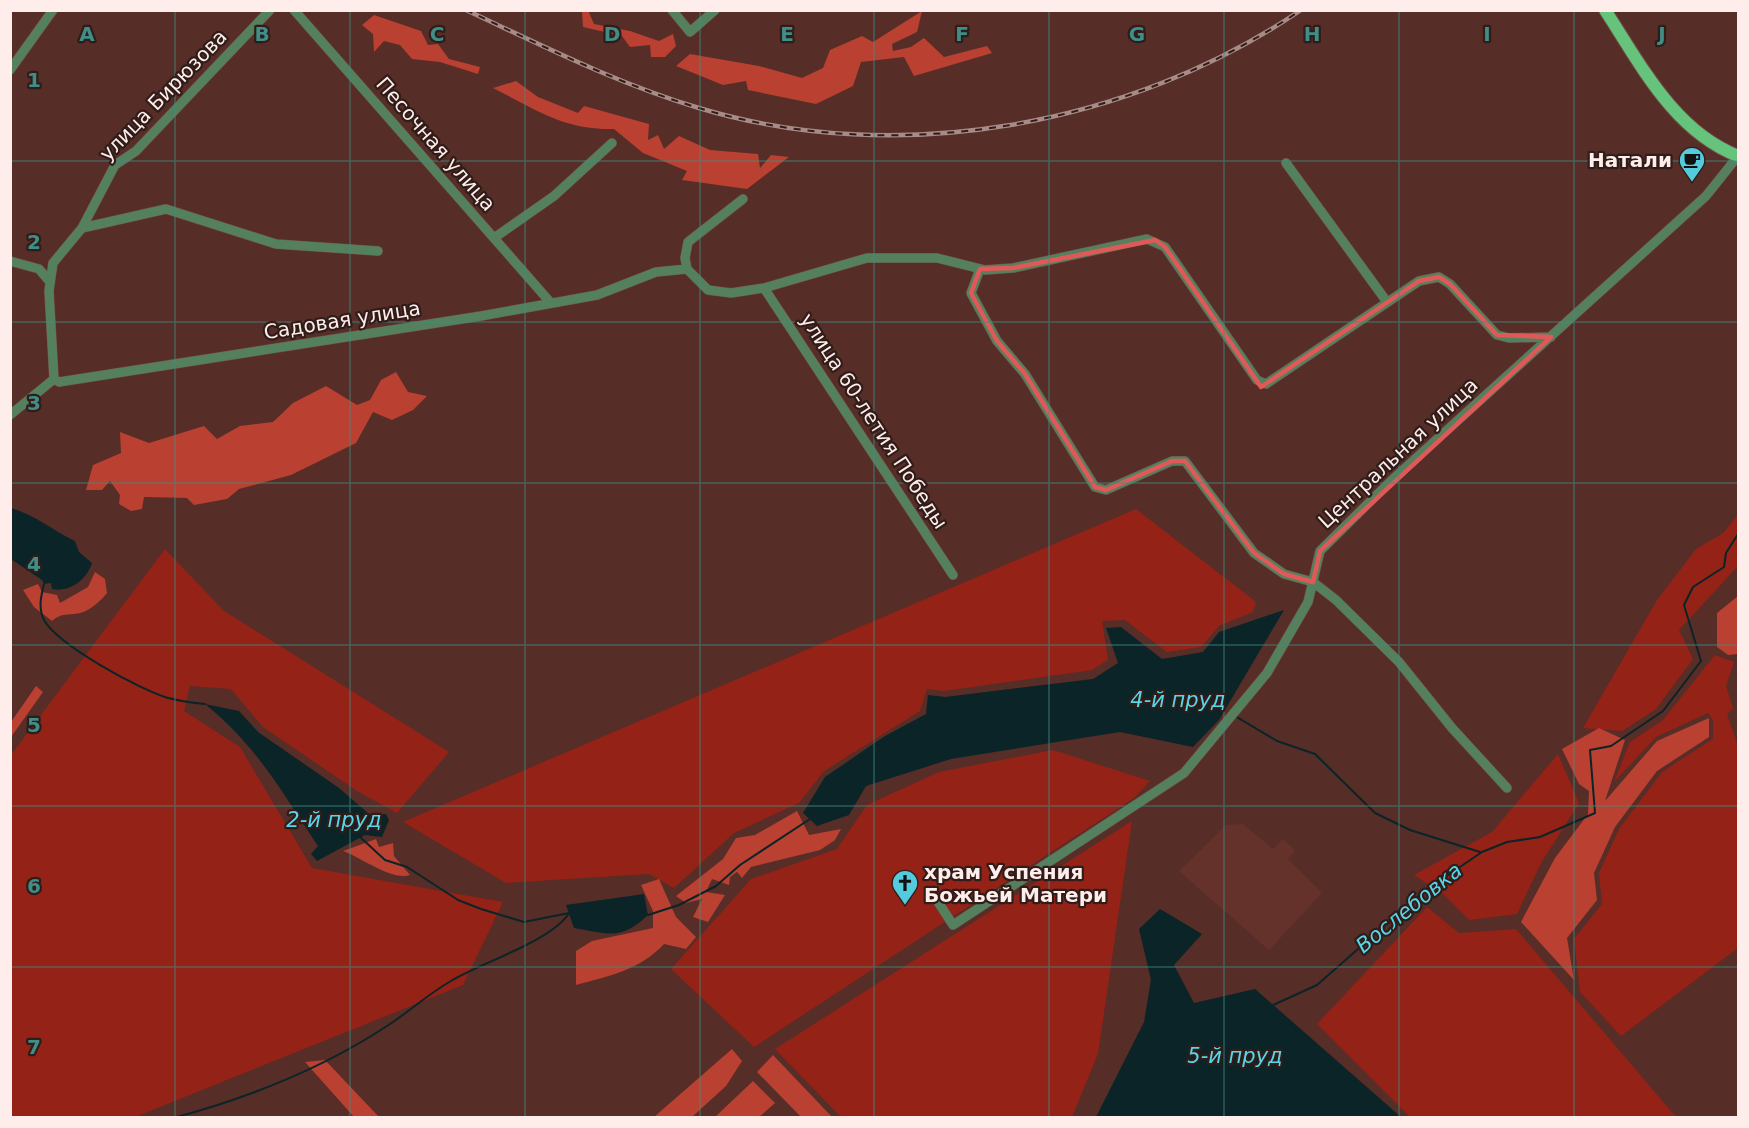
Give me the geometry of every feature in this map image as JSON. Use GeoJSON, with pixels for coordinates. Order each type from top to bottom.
{"type":"FeatureCollection","features":[{"type":"Feature","properties":{"kind":"main road"},"geometry":{"type":"LineString","coordinates":[[1605,10],[1654,85],[1680,117],[1704,138],[1738,156]]}},
{"type":"Feature","properties":{"kind":"street"},"geometry":{"type":"LineString","coordinates":[[10,70],[53,10]]}},
{"type":"Feature","properties":{"kind":"street","name":"улица Бирюзова"},"geometry":{"type":"LineString","coordinates":[[54,379],[50,282],[53,263],[82,228],[115,165],[136,151],[270,10]]}},
{"type":"Feature","properties":{"kind":"street","name":"Песочная улица"},"geometry":{"type":"LineString","coordinates":[[294,10],[550,302]]}},
{"type":"Feature","properties":{"kind":"street"},"geometry":{"type":"LineString","coordinates":[[672,10],[690,32],[715,10]]}},
{"type":"Feature","properties":{"kind":"street"},"geometry":{"type":"LineString","coordinates":[[494,238],[554,196],[612,143]]}},
{"type":"Feature","properties":{"kind":"street","name":"Центральная улица"},"geometry":{"type":"LineString","coordinates":[[931,891],[953,925],[1184,773],[1267,673],[1308,602],[1320,551],[1394,478],[1706,196],[1738,156]]}},
{"type":"Feature","properties":{"kind":"street"},"geometry":{"type":"LineString","coordinates":[[1286,163],[1387,302]]}},
{"type":"Feature","properties":{"kind":"street"},"geometry":{"type":"LineString","coordinates":[[743,199],[688,242],[685,258],[687,269],[708,290],[731,293],[764,288],[867,258],[937,258],[980,269],[1013,268],[1147,239],[1155,240],[1165,247],[1257,381],[1266,384],[1419,280],[1439,277],[1450,284],[1497,335],[1509,338],[1551,337]]}},
{"type":"Feature","properties":{"kind":"street"},"geometry":{"type":"LineString","coordinates":[[82,228],[166,209],[276,244],[378,251]]}},
{"type":"Feature","properties":{"kind":"street"},"geometry":{"type":"LineString","coordinates":[[10,261],[39,269],[50,282]]}},
{"type":"Feature","properties":{"kind":"street","name":"Садовая улица"},"geometry":{"type":"LineString","coordinates":[[54,379],[59,382],[481,316],[597,295],[657,272],[687,269]]}},
{"type":"Feature","properties":{"kind":"street"},"geometry":{"type":"LineString","coordinates":[[980,269],[971,293],[982,314],[997,341],[1037,392],[1095,487],[1106,490],[1172,461],[1185,461],[1254,553],[1284,574],[1313,582],[1336,600],[1399,662],[1452,728],[1507,788]]}},
{"type":"Feature","properties":{"kind":"street","name":"улица 60-летия Победы"},"geometry":{"type":"LineString","coordinates":[[764,288],[953,575]]}},
{"type":"Feature","properties":{"kind":"street"},"geometry":{"type":"LineString","coordinates":[[10,414],[54,379]]}},
{"type":"Feature","properties":{"kind":"highlighted area"},"geometry":{"type":"Polygon","coordinates":[[[1155,240],[1165,247],[1261,387],[1419,281],[1439,277],[1450,284],[1497,335],[1551,337],[1320,551],[1313,582],[1284,574],[1254,553],[1185,461],[1172,461],[1106,490],[1095,487],[1025,374],[997,341],[971,293],[974,281],[980,269],[1013,268],[1155,240]]]}},
{"type":"Feature","properties":{"kind":"shaded area"},"geometry":{"type":"Polygon","coordinates":[[[588,10],[594,24],[630,31],[659,41],[673,34],[676,46],[665,57],[651,57],[650,45],[630,47],[622,36],[583,27],[582,12],[588,10]]]}},
{"type":"Feature","properties":{"kind":"shaded area"},"geometry":{"type":"Polygon","coordinates":[[[922,11],[917,32],[892,44],[893,51],[911,47],[924,38],[944,57],[987,46],[992,53],[914,76],[904,57],[861,62],[853,86],[816,104],[748,90],[746,81],[723,85],[676,66],[690,54],[759,66],[802,78],[823,68],[830,50],[862,36],[873,42],[922,11]]]}},
{"type":"Feature","properties":{"kind":"shaded area"},"geometry":{"type":"Polygon","coordinates":[[[374,15],[421,31],[428,45],[438,44],[449,59],[480,67],[478,74],[440,62],[412,59],[400,45],[384,41],[374,52],[373,34],[362,25],[374,15]]]}},
{"type":"Feature","properties":{"kind":"shaded area"},"geometry":{"type":"Polygon","coordinates":[[[516,81],[538,97],[578,113],[584,106],[649,124],[648,140],[658,135],[664,149],[679,136],[710,150],[758,154],[760,168],[771,155],[789,157],[747,189],[682,180],[687,171],[643,153],[614,129],[580,126],[565,122],[537,111],[493,88],[516,81]]]}},
{"type":"Feature","properties":{"kind":"shaded area"},"geometry":{"type":"Polygon","coordinates":[[[396,372],[408,392],[427,396],[413,410],[392,420],[373,412],[356,443],[291,475],[239,489],[227,499],[194,505],[187,498],[144,497],[142,509],[131,511],[119,504],[120,495],[110,481],[102,490],[86,490],[93,465],[121,453],[120,432],[149,443],[204,426],[217,439],[240,426],[273,422],[293,403],[326,386],[357,405],[370,400],[381,380],[396,372]]]}},
{"type":"Feature","properties":{"kind":"shaded area"},"geometry":{"type":"Polygon","coordinates":[[[1136,509],[1256,602],[1253,612],[1219,626],[1201,647],[1167,652],[1125,620],[1102,621],[1108,660],[1092,670],[944,691],[927,689],[920,711],[824,771],[799,803],[734,833],[674,888],[649,874],[506,883],[403,822],[1136,509]]]}},
{"type":"Feature","properties":{"kind":"shaded area"},"geometry":{"type":"Polygon","coordinates":[[[1738,515],[1738,566],[1679,630],[1693,659],[1656,709],[1622,731],[1583,728],[1657,600],[1696,549],[1723,533],[1738,515]]]}},
{"type":"Feature","properties":{"kind":"shaded area"},"geometry":{"type":"Polygon","coordinates":[[[165,549],[224,611],[449,752],[397,813],[357,791],[263,727],[231,689],[190,686],[184,711],[240,747],[312,868],[503,902],[463,985],[135,1117],[11,1117],[11,755],[165,549]]]}},
{"type":"Feature","properties":{"kind":"shaded area"},"geometry":{"type":"Polygon","coordinates":[[[95,572],[105,579],[107,593],[87,610],[62,615],[52,621],[34,607],[23,590],[38,584],[42,592],[57,595],[60,603],[88,587],[95,572]]]}},
{"type":"Feature","properties":{"kind":"shaded area"},"geometry":{"type":"Polygon","coordinates":[[[1738,596],[1738,654],[1728,655],[1717,647],[1717,613],[1738,596]]]}},
{"type":"Feature","properties":{"kind":"shaded area"},"geometry":{"type":"Polygon","coordinates":[[[1715,655],[1734,662],[1726,686],[1733,708],[1727,714],[1738,746],[1738,948],[1621,1036],[1580,992],[1574,939],[1602,904],[1599,873],[1619,829],[1662,772],[1713,739],[1713,720],[1708,713],[1656,737],[1614,782],[1630,742],[1663,720],[1715,655]]]}},
{"type":"Feature","properties":{"kind":"shaded area"},"geometry":{"type":"Polygon","coordinates":[[[36,686],[43,692],[11,737],[11,722],[36,686]]]}},
{"type":"Feature","properties":{"kind":"shaded area"},"geometry":{"type":"Polygon","coordinates":[[[1709,718],[1709,737],[1657,771],[1615,827],[1594,873],[1597,900],[1567,938],[1574,980],[1521,922],[1555,858],[1588,814],[1589,791],[1579,784],[1562,749],[1599,728],[1625,740],[1605,801],[1657,741],[1709,718]]]}},
{"type":"Feature","properties":{"kind":"shaded area"},"geometry":{"type":"Polygon","coordinates":[[[1053,750],[1150,781],[1134,798],[754,1047],[671,969],[751,879],[837,849],[867,805],[939,772],[1053,750]]]}},
{"type":"Feature","properties":{"kind":"shaded area"},"geometry":{"type":"Polygon","coordinates":[[[1558,754],[1579,803],[1541,863],[1517,914],[1469,920],[1443,894],[1414,875],[1492,832],[1558,754]]]}},
{"type":"Feature","properties":{"kind":"shaded area"},"geometry":{"type":"Polygon","coordinates":[[[797,811],[809,835],[841,829],[835,840],[820,850],[751,867],[742,878],[737,872],[730,877],[729,885],[712,879],[706,892],[725,895],[708,922],[693,917],[702,899],[686,903],[676,896],[723,859],[736,838],[755,835],[797,811]]]}},
{"type":"Feature","properties":{"kind":"shaded area"},"geometry":{"type":"Polygon","coordinates":[[[1132,821],[1098,1054],[1072,1117],[841,1117],[775,1049],[1132,821]]]}},
{"type":"Feature","properties":{"kind":"shaded area"},"geometry":{"type":"Polygon","coordinates":[[[1243,824],[1273,849],[1283,839],[1295,850],[1288,859],[1322,893],[1269,950],[1179,871],[1226,825],[1243,824]]]}},
{"type":"Feature","properties":{"kind":"shaded area"},"geometry":{"type":"Polygon","coordinates":[[[376,839],[379,847],[393,843],[394,856],[410,875],[395,875],[386,872],[343,851],[376,839]]]}},
{"type":"Feature","properties":{"kind":"shaded area"},"geometry":{"type":"Polygon","coordinates":[[[659,879],[676,917],[696,937],[686,949],[664,944],[655,953],[634,966],[576,985],[576,951],[592,941],[653,928],[653,911],[641,885],[659,879]]]}},
{"type":"Feature","properties":{"kind":"shaded area"},"geometry":{"type":"Polygon","coordinates":[[[1427,907],[1459,933],[1516,929],[1676,1117],[1410,1117],[1317,1024],[1427,907]]]}},
{"type":"Feature","properties":{"kind":"shaded area"},"geometry":{"type":"Polygon","coordinates":[[[732,1049],[742,1061],[726,1086],[692,1117],[654,1117],[732,1049]]]}},
{"type":"Feature","properties":{"kind":"shaded area"},"geometry":{"type":"Polygon","coordinates":[[[773,1055],[832,1117],[801,1117],[757,1072],[773,1055]]]}},
{"type":"Feature","properties":{"kind":"shaded area"},"geometry":{"type":"Polygon","coordinates":[[[325,1060],[379,1117],[354,1117],[305,1062],[325,1060]]]}},
{"type":"Feature","properties":{"kind":"shaded area"},"geometry":{"type":"Polygon","coordinates":[[[753,1081],[775,1103],[759,1117],[715,1117],[753,1081]]]}},
{"type":"Feature","properties":{"kind":"water"},"geometry":{"type":"Polygon","coordinates":[[[11,508],[75,541],[79,552],[92,563],[82,579],[65,589],[52,589],[51,583],[44,584],[42,580],[11,559],[11,508]]]}},
{"type":"Feature","properties":{"kind":"water","name":"4-й пруд"},"geometry":{"type":"Polygon","coordinates":[[[1284,610],[1219,720],[1193,747],[1120,732],[951,759],[866,786],[849,815],[817,826],[803,813],[825,777],[885,736],[926,714],[928,695],[945,697],[1093,679],[1118,663],[1106,628],[1121,627],[1162,659],[1203,652],[1219,632],[1284,610]]]}},
{"type":"Feature","properties":{"kind":"water","name":"2-й пруд"},"geometry":{"type":"Polygon","coordinates":[[[205,704],[239,711],[258,732],[339,788],[369,814],[386,814],[389,820],[382,837],[365,835],[317,861],[311,854],[318,846],[280,788],[239,736],[205,704]]]}},
{"type":"Feature","properties":{"kind":"water"},"geometry":{"type":"Polygon","coordinates":[[[644,894],[648,915],[630,929],[614,934],[574,928],[566,905],[644,894]]]}},
{"type":"Feature","properties":{"kind":"water","name":"5-й пруд"},"geometry":{"type":"Polygon","coordinates":[[[1160,909],[1202,934],[1174,965],[1194,1003],[1255,989],[1401,1117],[1096,1117],[1144,1022],[1151,980],[1139,929],[1160,909]]]}},
{"type":"Feature","properties":{"kind":"waterway","name":"Вослебовка"},"geometry":{"type":"LineString","coordinates":[[1271,1006],[1317,985],[1423,892],[1482,852],[1507,842],[1540,837],[1595,813],[1590,750],[1611,746],[1663,711],[1701,661],[1684,605],[1693,587],[1724,567],[1726,553],[1738,534]]}},
{"type":"Feature","properties":{"kind":"waterway"},"geometry":{"type":"LineString","coordinates":[[44,584],[41,602],[42,615],[52,630],[65,642],[139,686],[168,698],[205,704]]}},
{"type":"Feature","properties":{"kind":"waterway"},"geometry":{"type":"LineString","coordinates":[[1235,716],[1277,741],[1315,754],[1375,813],[1410,830],[1480,852]]}},
{"type":"Feature","properties":{"kind":"waterway"},"geometry":{"type":"LineString","coordinates":[[648,915],[679,905],[716,886],[740,865],[810,819]]}},
{"type":"Feature","properties":{"kind":"waterway"},"geometry":{"type":"LineString","coordinates":[[360,837],[385,860],[407,867],[458,900],[481,909],[524,922],[569,913]]}},
{"type":"Feature","properties":{"kind":"waterway"},"geometry":{"type":"LineString","coordinates":[[173,1118],[257,1091],[337,1055],[387,1026],[451,981],[547,933],[569,913]]}},
{"type":"Feature","properties":{"kind":"railway"},"geometry":{"type":"LineString","coordinates":[[466,10],[581,64],[639,88],[699,108],[775,126],[853,134],[932,134],[1010,125],[1088,108],[1163,83],[1234,50],[1301,10]]}},
{"type":"Feature","properties":{"kind":"place","name":"Натали"},"geometry":{"type":"Point","coordinates":[1692,183]}},
{"type":"Feature","properties":{"kind":"place","name":"храм Успения Божьей Матери"},"geometry":{"type":"Point","coordinates":[905,906]}}]}
